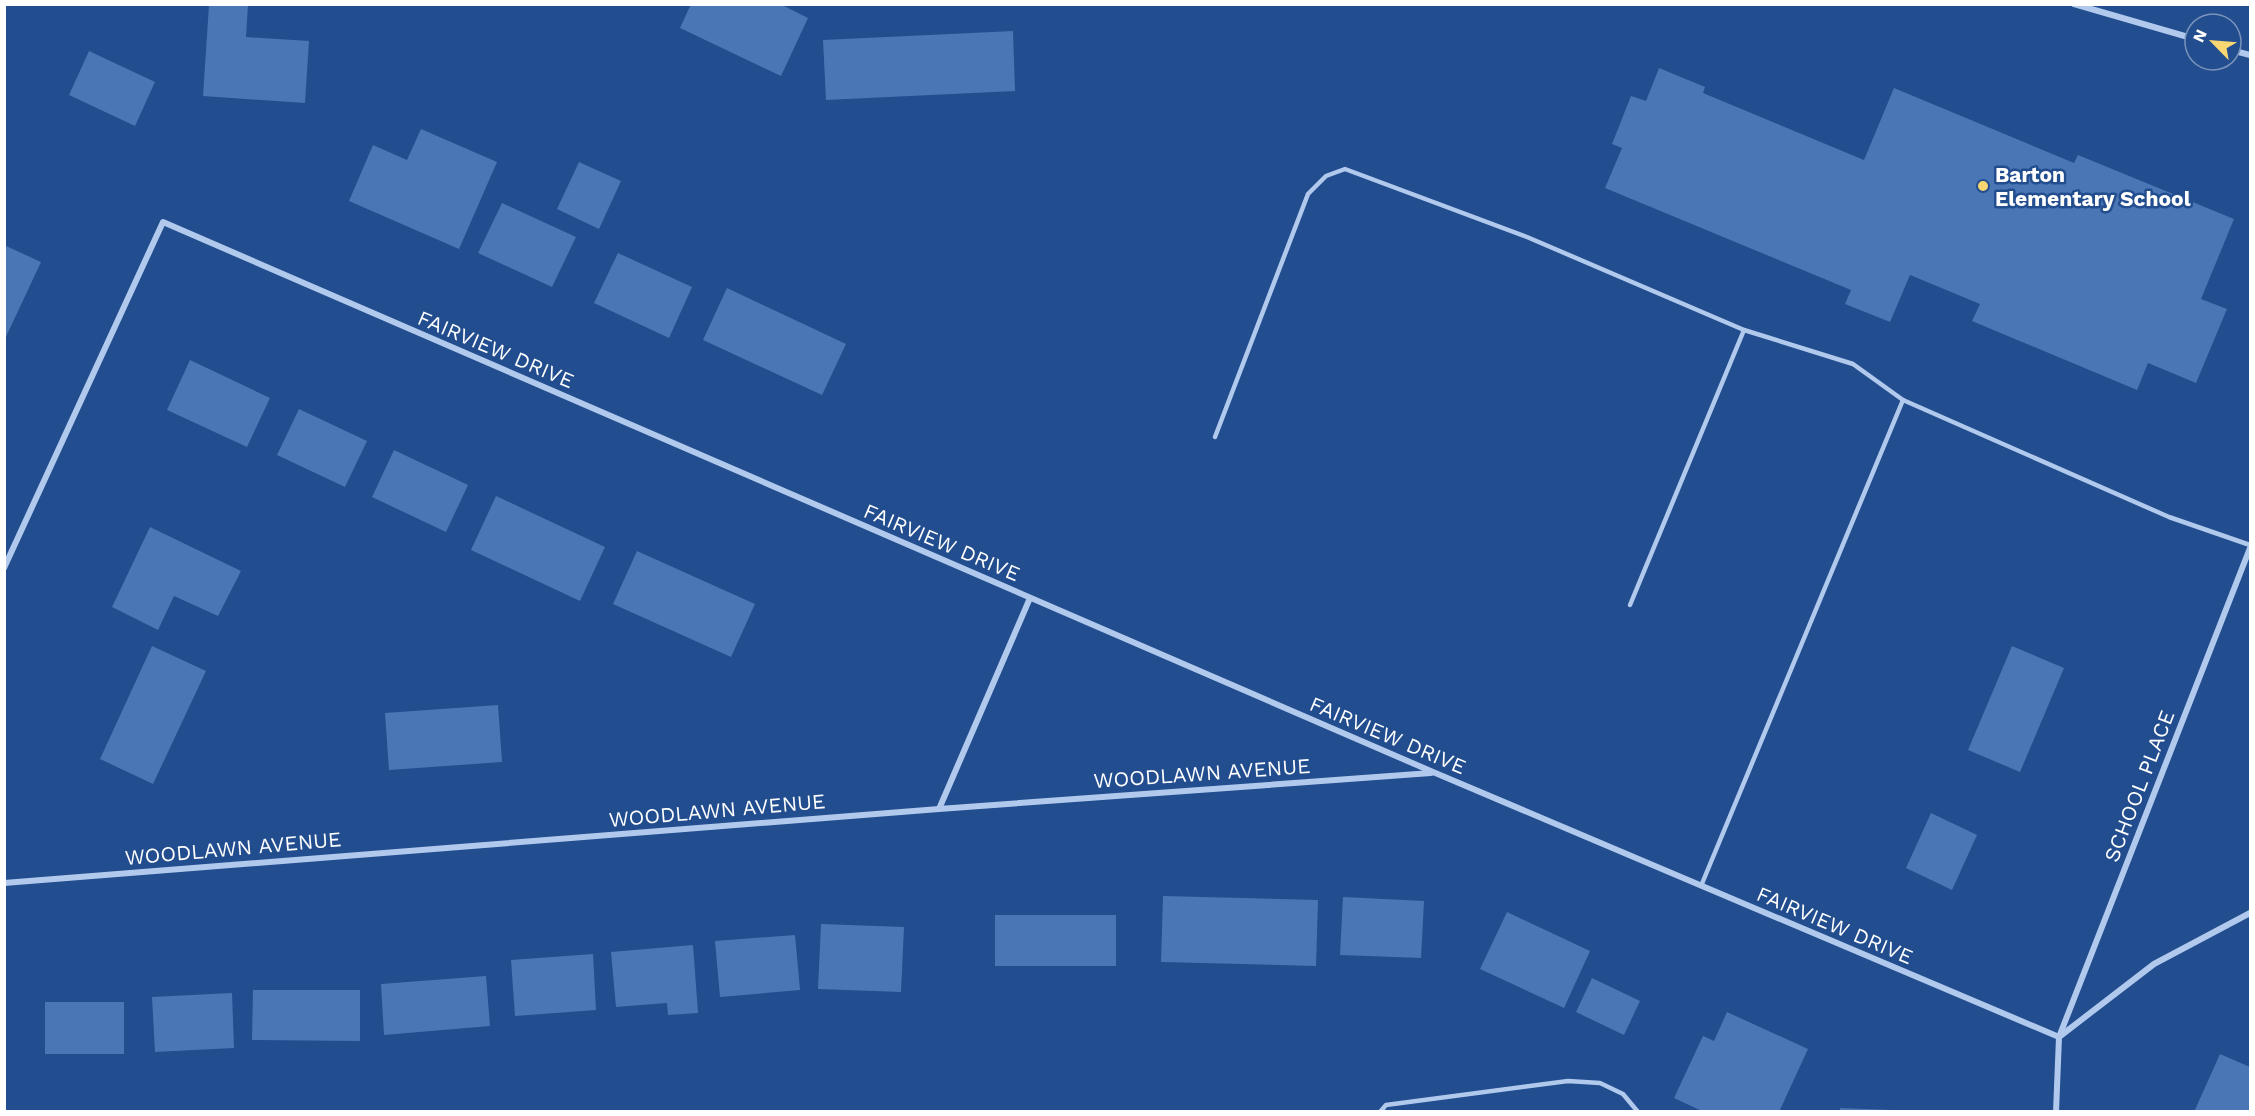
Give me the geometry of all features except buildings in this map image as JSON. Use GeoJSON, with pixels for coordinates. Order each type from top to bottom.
{"type":"FeatureCollection","features":[{"type":"Feature","properties":{"kind":"street"},"geometry":{"type":"LineString","coordinates":[[2073,4],[2183,36]]}},
{"type":"Feature","properties":{"kind":"street","name":"FAIRVIEW DRIVE"},"geometry":{"type":"LineString","coordinates":[[4,567],[163,222],[1433,772],[2059,1037]]}},
{"type":"Feature","properties":{"kind":"street","name":"SCHOOL PLACE"},"geometry":{"type":"LineString","coordinates":[[2056,1112],[2059,1037],[2250,547]]}},
{"type":"Feature","properties":{"kind":"street"},"geometry":{"type":"LineString","coordinates":[[939,809],[1030,598]]}},
{"type":"Feature","properties":{"kind":"street","name":"WOODLAWN AVENUE"},"geometry":{"type":"LineString","coordinates":[[4,883],[1433,772]]}},
{"type":"Feature","properties":{"kind":"street"},"geometry":{"type":"LineString","coordinates":[[2059,1037],[2154,964],[2250,913]]}},
{"type":"Feature","properties":{"kind":"lane"},"geometry":{"type":"LineString","coordinates":[[1215,437],[1308,194],[1326,176],[1345,169],[1527,237],[1744,330],[1853,364],[1903,400],[2169,517],[2250,547]]}},
{"type":"Feature","properties":{"kind":"lane"},"geometry":{"type":"LineString","coordinates":[[1630,605],[1744,330]]}},
{"type":"Feature","properties":{"kind":"lane"},"geometry":{"type":"LineString","coordinates":[[1701,886],[1903,400]]}},
{"type":"Feature","properties":{"kind":"lane"},"geometry":{"type":"LineString","coordinates":[[1380,1112],[1386,1105],[1568,1081],[1600,1083],[1623,1094],[1638,1112]]}},
{"type":"Feature","properties":{"kind":"place","name":"Barton Elementary School"},"geometry":{"type":"Point","coordinates":[1983,186]}}]}
